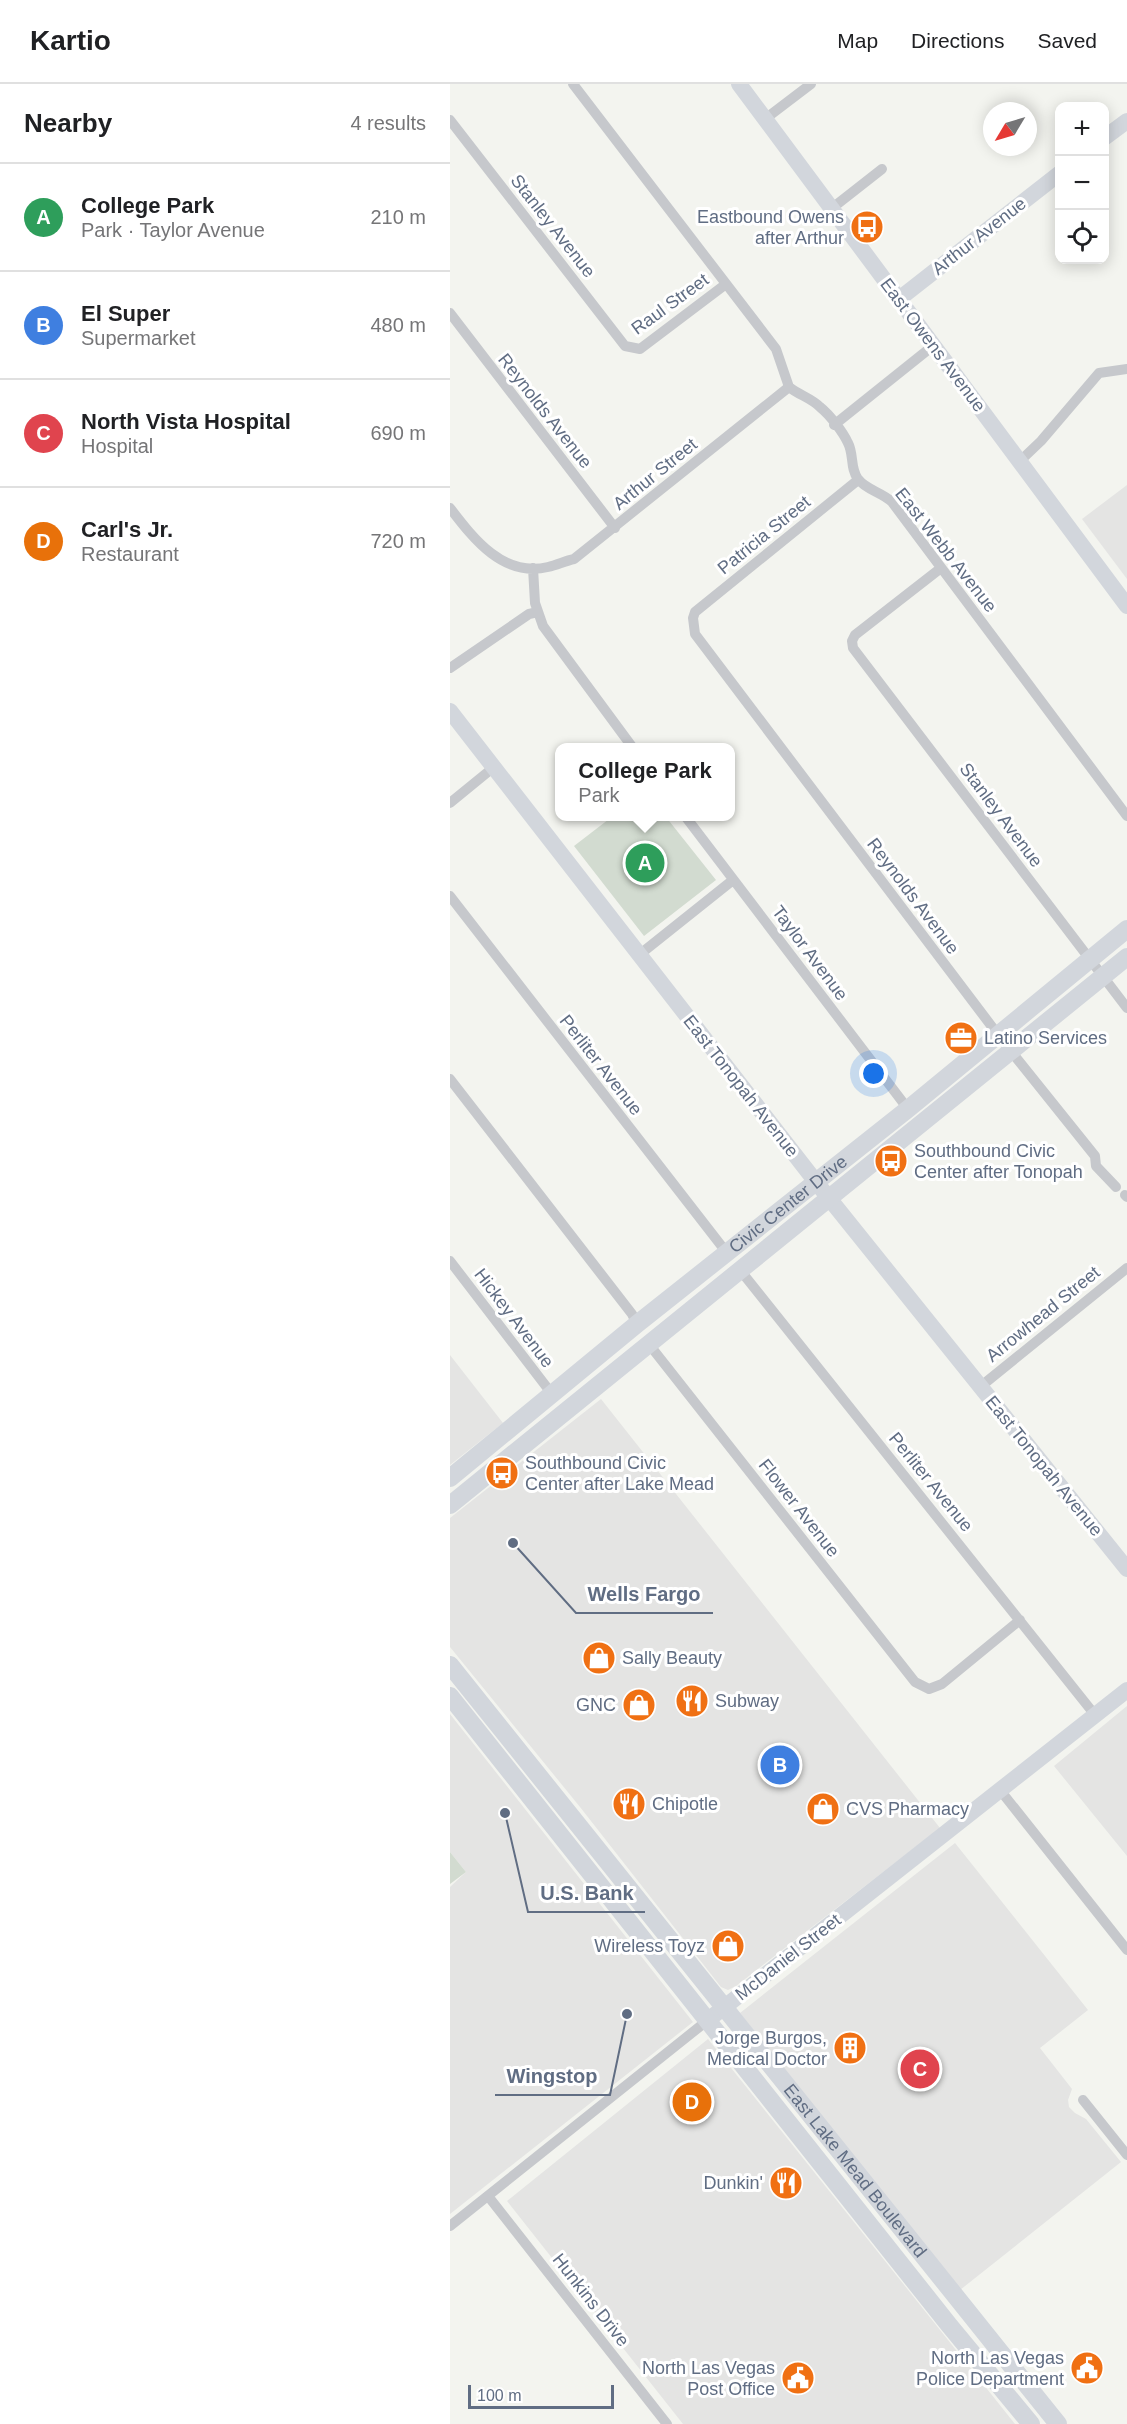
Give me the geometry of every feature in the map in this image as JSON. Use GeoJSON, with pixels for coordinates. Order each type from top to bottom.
{"type":"FeatureCollection","features":[{"type":"Feature","properties":{"kind":"main road","name":"Civic Center Drive"},"geometry":{"type":"LineString","coordinates":[[450,1478],[637,1324],[908,1109],[1127,929]]}},
{"type":"Feature","properties":{"kind":"main road","name":"Civic Center Drive"},"geometry":{"type":"LineString","coordinates":[[450,1506],[648,1343],[1127,957]]}},
{"type":"Feature","properties":{"kind":"main road"},"geometry":{"type":"LineString","coordinates":[[648,1343],[653,1326],[677,1303],[686,1286]]}},
{"type":"Feature","properties":{"kind":"main road"},"geometry":{"type":"LineString","coordinates":[[604,1379],[635,1343],[639,1330],[637,1324]]}},
{"type":"Feature","properties":{"kind":"main road","name":"East Lake Mead Boulevard"},"geometry":{"type":"LineString","coordinates":[[450,1665],[1058,2424]]}},
{"type":"Feature","properties":{"kind":"main road","name":"East Lake Mead Boulevard"},"geometry":{"type":"LineString","coordinates":[[450,1696],[949,2325],[1031,2424]]}},
{"type":"Feature","properties":{"kind":"main road"},"geometry":{"type":"LineString","coordinates":[[547,1817],[562,1805]]}},
{"type":"Feature","properties":{"kind":"main road"},"geometry":{"type":"LineString","coordinates":[[822,2130],[822,2147],[828,2172]]}},
{"type":"Feature","properties":{"kind":"main road"},"geometry":{"type":"LineString","coordinates":[[992,2376],[992,2355],[996,2348]]}},
{"type":"Feature","properties":{"kind":"street"},"geometry":{"type":"LineString","coordinates":[[573,84],[777,349],[789,387],[799,396],[821,407],[848,442],[858,480]]}},
{"type":"Feature","properties":{"kind":"street","name":"East Owens Avenue"},"geometry":{"type":"LineString","coordinates":[[739,84],[1127,606]]}},
{"type":"Feature","properties":{"kind":"street"},"geometry":{"type":"LineString","coordinates":[[765,119],[811,84]]}},
{"type":"Feature","properties":{"kind":"street","name":"Stanley Avenue"},"geometry":{"type":"LineString","coordinates":[[450,120],[625,346],[632,348]]}},
{"type":"Feature","properties":{"kind":"street"},"geometry":{"type":"LineString","coordinates":[[1109,134],[1127,121]]}},
{"type":"Feature","properties":{"kind":"street"},"geometry":{"type":"LineString","coordinates":[[831,209],[882,169]]}},
{"type":"Feature","properties":{"kind":"street","name":"Arthur Avenue"},"geometry":{"type":"LineString","coordinates":[[899,299],[1055,176]]}},
{"type":"Feature","properties":{"kind":"street","name":"Raul Street"},"geometry":{"type":"LineString","coordinates":[[632,348],[640,349],[726,284]]}},
{"type":"Feature","properties":{"kind":"street","name":"Reynolds Avenue"},"geometry":{"type":"LineString","coordinates":[[450,313],[615,528]]}},
{"type":"Feature","properties":{"kind":"street"},"geometry":{"type":"LineString","coordinates":[[834,425],[934,345]]}},
{"type":"Feature","properties":{"kind":"street"},"geometry":{"type":"LineString","coordinates":[[1020,461],[1041,441],[1098,373],[1127,369]]}},
{"type":"Feature","properties":{"kind":"street","name":"Arthur Street"},"geometry":{"type":"LineString","coordinates":[[533,568],[545,568],[574,559],[789,387]]}},
{"type":"Feature","properties":{"kind":"street","name":"East Webb Avenue"},"geometry":{"type":"LineString","coordinates":[[858,480],[892,502],[1127,816]]}},
{"type":"Feature","properties":{"kind":"street","name":"Patricia Street"},"geometry":{"type":"LineString","coordinates":[[693,618],[695,612],[858,480]]}},
{"type":"Feature","properties":{"kind":"street"},"geometry":{"type":"LineString","coordinates":[[450,508],[476,542],[489,553],[517,566],[533,568],[535,603],[543,626],[630,743]]}},
{"type":"Feature","properties":{"kind":"street","name":"Stanley Avenue"},"geometry":{"type":"LineString","coordinates":[[941,568],[855,635],[852,641],[853,648],[1127,1008]]}},
{"type":"Feature","properties":{"kind":"street"},"geometry":{"type":"LineString","coordinates":[[450,668],[529,614],[538,612]]}},
{"type":"Feature","properties":{"kind":"street","name":"Reynolds Avenue"},"geometry":{"type":"LineString","coordinates":[[693,618],[695,634],[1011,1051],[1095,1156],[1096,1166],[1116,1187]]}},
{"type":"Feature","properties":{"kind":"street","name":"East Tonopah Avenue"},"geometry":{"type":"LineString","coordinates":[[450,711],[816,1182],[1127,1569]]}},
{"type":"Feature","properties":{"kind":"street"},"geometry":{"type":"LineString","coordinates":[[450,803],[494,767]]}},
{"type":"Feature","properties":{"kind":"street","name":"Taylor Avenue"},"geometry":{"type":"LineString","coordinates":[[689,821],[908,1109]]}},
{"type":"Feature","properties":{"kind":"street"},"geometry":{"type":"LineString","coordinates":[[639,955],[733,880]]}},
{"type":"Feature","properties":{"kind":"street","name":"Perliter Avenue"},"geometry":{"type":"LineString","coordinates":[[450,896],[727,1253]]}},
{"type":"Feature","properties":{"kind":"street"},"geometry":{"type":"LineString","coordinates":[[450,1079],[632,1314],[637,1324]]}},
{"type":"Feature","properties":{"kind":"street","name":"Hickey Avenue"},"geometry":{"type":"LineString","coordinates":[[450,1261],[552,1394]]}},
{"type":"Feature","properties":{"kind":"street","name":"Arrowhead Street"},"geometry":{"type":"LineString","coordinates":[[980,1387],[1127,1268]]}},
{"type":"Feature","properties":{"kind":"street","name":"Perliter Avenue"},"geometry":{"type":"LineString","coordinates":[[740,1270],[1095,1715]]}},
{"type":"Feature","properties":{"kind":"street","name":"Flower Avenue"},"geometry":{"type":"LineString","coordinates":[[648,1343],[915,1682],[929,1689],[942,1684],[1020,1620]]}},
{"type":"Feature","properties":{"kind":"street","name":"McDaniel Street"},"geometry":{"type":"LineString","coordinates":[[450,2226],[1127,1690]]}},
{"type":"Feature","properties":{"kind":"street"},"geometry":{"type":"LineString","coordinates":[[1000,1790],[1127,1950]]}},
{"type":"Feature","properties":{"kind":"street"},"geometry":{"type":"LineString","coordinates":[[1083,2100],[1127,2155]]}},
{"type":"Feature","properties":{"kind":"street","name":"Hunkins Drive"},"geometry":{"type":"LineString","coordinates":[[488,2196],[667,2424]]}},
{"type":"Feature","properties":{"kind":"shaded area"},"geometry":{"type":"Polygon","coordinates":[[[1127,485],[1127,579],[1082,519],[1127,485]]]}},
{"type":"Feature","properties":{"kind":"shaded area"},"geometry":{"type":"Polygon","coordinates":[[[606,821],[669,821],[716,880],[644,936],[574,846],[606,821]]]}},
{"type":"Feature","properties":{"kind":"shaded area"},"geometry":{"type":"Polygon","coordinates":[[[450,1355],[503,1423],[450,1465],[450,1355]]]}},
{"type":"Feature","properties":{"kind":"shaded area"},"geometry":{"type":"Polygon","coordinates":[[[601,1399],[940,1828],[728,1990],[721,1987],[580,1807],[450,1647],[450,1518],[601,1399]]]}},
{"type":"Feature","properties":{"kind":"shaded area"},"geometry":{"type":"Polygon","coordinates":[[[1127,1706],[1127,1856],[1054,1766],[1127,1706]]]}},
{"type":"Feature","properties":{"kind":"shaded area"},"geometry":{"type":"Polygon","coordinates":[[[450,1714],[693,2022],[450,2214],[450,1887],[466,1872],[450,1852],[450,1714]]]}},
{"type":"Feature","properties":{"kind":"shaded area"},"geometry":{"type":"Polygon","coordinates":[[[955,1843],[1088,2010],[1040,2048],[1072,2089],[1068,2100],[1069,2107],[1086,2119],[1121,2162],[960,2290],[740,2013],[955,1843]]]}},
{"type":"Feature","properties":{"kind":"shaded area"},"geometry":{"type":"Polygon","coordinates":[[[450,1852],[466,1872],[450,1884],[450,1852]]]}},
{"type":"Feature","properties":{"kind":"shaded area"},"geometry":{"type":"Polygon","coordinates":[[[708,2039],[1015,2424],[683,2424],[507,2201],[708,2039]]]}},
{"type":"Feature","properties":{"kind":"place","name":"Eastbound Owens after Arthur"},"geometry":{"type":"Point","coordinates":[867,227]}},
{"type":"Feature","properties":{"kind":"place","name":"College Park"},"geometry":{"type":"Point","coordinates":[645,863]}},
{"type":"Feature","properties":{"kind":"place","name":"Latino Services"},"geometry":{"type":"Point","coordinates":[961,1038]}},
{"type":"Feature","properties":{"kind":"place","name":"Southbound Civic Center after Tonopah"},"geometry":{"type":"Point","coordinates":[891,1161]}},
{"type":"Feature","properties":{"kind":"place","name":"Southbound Civic Center after Lake Mead"},"geometry":{"type":"Point","coordinates":[502,1473]}},
{"type":"Feature","properties":{"kind":"place","name":"Wells Fargo"},"geometry":{"type":"Point","coordinates":[513,1543]}},
{"type":"Feature","properties":{"kind":"place","name":"Sally Beauty"},"geometry":{"type":"Point","coordinates":[599,1658]}},
{"type":"Feature","properties":{"kind":"place","name":"Subway"},"geometry":{"type":"Point","coordinates":[692,1701]}},
{"type":"Feature","properties":{"kind":"place","name":"GNC"},"geometry":{"type":"Point","coordinates":[639,1705]}},
{"type":"Feature","properties":{"kind":"place","name":"El Super"},"geometry":{"type":"Point","coordinates":[780,1765]}},
{"type":"Feature","properties":{"kind":"place","name":"Chipotle"},"geometry":{"type":"Point","coordinates":[629,1804]}},
{"type":"Feature","properties":{"kind":"place","name":"CVS Pharmacy"},"geometry":{"type":"Point","coordinates":[823,1809]}},
{"type":"Feature","properties":{"kind":"place","name":"U.S. Bank"},"geometry":{"type":"Point","coordinates":[505,1813]}},
{"type":"Feature","properties":{"kind":"place","name":"Wireless Toyz"},"geometry":{"type":"Point","coordinates":[728,1946]}},
{"type":"Feature","properties":{"kind":"place","name":"Wingstop"},"geometry":{"type":"Point","coordinates":[627,2014]}},
{"type":"Feature","properties":{"kind":"place","name":"Jorge Burgos, Medical Doctor"},"geometry":{"type":"Point","coordinates":[850,2048]}},
{"type":"Feature","properties":{"kind":"place","name":"North Vista Hospital"},"geometry":{"type":"Point","coordinates":[920,2069]}},
{"type":"Feature","properties":{"kind":"place","name":"Carl's Jr."},"geometry":{"type":"Point","coordinates":[692,2102]}},
{"type":"Feature","properties":{"kind":"place","name":"Dunkin'"},"geometry":{"type":"Point","coordinates":[786,2183]}},
{"type":"Feature","properties":{"kind":"place","name":"North Las Vegas Police Department"},"geometry":{"type":"Point","coordinates":[1087,2368]}},
{"type":"Feature","properties":{"kind":"place","name":"North Las Vegas Post Office"},"geometry":{"type":"Point","coordinates":[798,2378]}}]}
